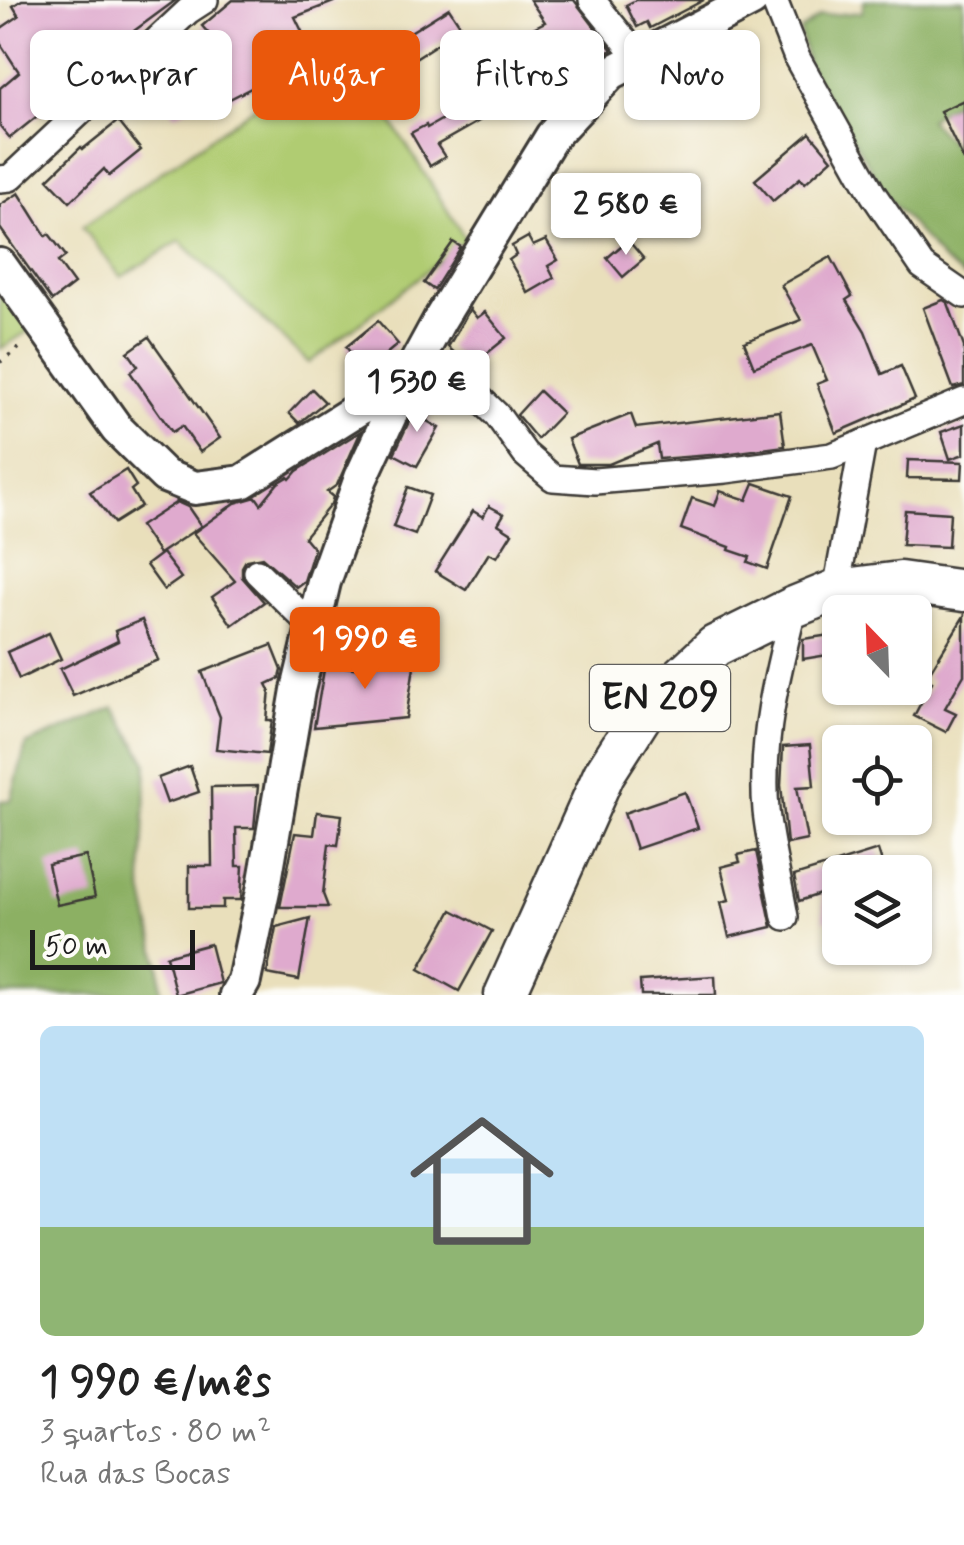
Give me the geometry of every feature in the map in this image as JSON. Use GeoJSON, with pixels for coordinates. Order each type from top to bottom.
{"type":"FeatureCollection","features":[{"type":"Feature","properties":{"kind":"main road","name":"EN 209"},"geometry":{"type":"LineString","coordinates":[[505,995],[604,774],[643,714],[716,646],[836,590],[900,582],[964,591]]}},
{"type":"Feature","properties":{"kind":"street"},"geometry":{"type":"LineString","coordinates":[[3,181],[188,11],[205,0]]}},
{"type":"Feature","properties":{"kind":"street"},"geometry":{"type":"LineString","coordinates":[[592,0],[624,39]]}},
{"type":"Feature","properties":{"kind":"street"},"geometry":{"type":"LineString","coordinates":[[694,30],[752,0]]}},
{"type":"Feature","properties":{"kind":"street"},"geometry":{"type":"LineString","coordinates":[[774,0],[797,58],[872,194],[922,266],[964,296]]}},
{"type":"Feature","properties":{"kind":"street"},"geometry":{"type":"LineString","coordinates":[[236,995],[244,981],[298,690],[324,582],[361,478],[409,376],[552,136],[611,72],[624,66]]}},
{"type":"Feature","properties":{"kind":"street"},"geometry":{"type":"LineString","coordinates":[[0,265],[118,428],[165,476],[195,488],[242,482],[409,376],[454,374],[497,415],[525,454],[554,478],[594,481],[832,456],[964,401]]}},
{"type":"Feature","properties":{"kind":"street"},"geometry":{"type":"LineString","coordinates":[[836,590],[864,443]]}},
{"type":"Feature","properties":{"kind":"street"},"geometry":{"type":"LineString","coordinates":[[258,572],[313,628]]}},
{"type":"Feature","properties":{"kind":"street"},"geometry":{"type":"LineString","coordinates":[[785,917],[766,811],[765,748],[773,688],[794,607]]}},
{"type":"Feature","properties":{"kind":"green space"},"geometry":{"type":"Polygon","coordinates":[[[864,0],[964,0],[964,96],[929,119],[964,157],[964,277],[942,260],[889,199],[808,66],[800,31],[819,16],[862,12],[864,0]]]}},
{"type":"Feature","properties":{"kind":"green space"},"geometry":{"type":"Polygon","coordinates":[[[252,109],[252,120],[391,120],[466,240],[309,363],[180,241],[121,277],[82,227],[252,109]]]}},
{"type":"Feature","properties":{"kind":"green space"},"geometry":{"type":"Polygon","coordinates":[[[0,290],[30,330],[0,349],[0,290]]]}},
{"type":"Feature","properties":{"kind":"green space"},"geometry":{"type":"Polygon","coordinates":[[[114,707],[147,762],[142,885],[160,969],[161,995],[0,995],[0,801],[11,800],[26,745],[114,707]]]}},
{"type":"Feature","properties":{"kind":"building"},"geometry":{"type":"Polygon","coordinates":[[[22,0],[176,0],[135,30],[30,30],[32,120],[10,138],[0,126],[0,88],[19,72],[0,43],[0,29],[19,16],[13,6],[22,0]]]}},
{"type":"Feature","properties":{"kind":"building"},"geometry":{"type":"Polygon","coordinates":[[[233,0],[336,1],[295,17],[301,30],[252,30],[252,88],[232,98],[232,30],[206,30],[202,26],[233,0]]]}},
{"type":"Feature","properties":{"kind":"building"},"geometry":{"type":"Polygon","coordinates":[[[530,0],[574,0],[597,30],[529,30],[545,22],[530,0]]]}},
{"type":"Feature","properties":{"kind":"building"},"geometry":{"type":"Polygon","coordinates":[[[636,0],[704,0],[650,28],[647,22],[637,27],[626,5],[636,0]]]}},
{"type":"Feature","properties":{"kind":"building"},"geometry":{"type":"Polygon","coordinates":[[[449,8],[462,28],[440,30],[440,42],[420,55],[420,30],[414,30],[449,8]]]}},
{"type":"Feature","properties":{"kind":"building"},"geometry":{"type":"Polygon","coordinates":[[[964,100],[964,161],[940,111],[964,100]]]}},
{"type":"Feature","properties":{"kind":"building"},"geometry":{"type":"Polygon","coordinates":[[[441,120],[481,120],[437,145],[445,157],[430,166],[411,133],[426,125],[427,128],[441,120]]]}},
{"type":"Feature","properties":{"kind":"building"},"geometry":{"type":"Polygon","coordinates":[[[118,121],[141,150],[109,176],[104,169],[70,202],[48,179],[81,147],[118,121]]]}},
{"type":"Feature","properties":{"kind":"building"},"geometry":{"type":"Polygon","coordinates":[[[810,133],[832,159],[805,183],[800,178],[773,201],[755,180],[810,133]]]}},
{"type":"Feature","properties":{"kind":"building"},"geometry":{"type":"Polygon","coordinates":[[[19,193],[46,236],[49,234],[66,256],[58,262],[74,284],[52,301],[0,228],[0,205],[19,193]]]}},
{"type":"Feature","properties":{"kind":"building"},"geometry":{"type":"Polygon","coordinates":[[[528,237],[533,246],[546,240],[558,260],[548,266],[554,278],[528,293],[509,260],[516,255],[512,246],[528,237]]]}},
{"type":"Feature","properties":{"kind":"building"},"geometry":{"type":"Polygon","coordinates":[[[628,240],[644,259],[623,277],[607,258],[628,240]]]}},
{"type":"Feature","properties":{"kind":"building"},"geometry":{"type":"Polygon","coordinates":[[[453,242],[461,247],[434,290],[424,283],[453,242]]]}},
{"type":"Feature","properties":{"kind":"building"},"geometry":{"type":"Polygon","coordinates":[[[831,257],[852,296],[846,300],[865,331],[882,374],[901,366],[915,399],[836,433],[817,384],[827,380],[812,345],[754,367],[744,342],[801,320],[781,285],[831,257]]]}},
{"type":"Feature","properties":{"kind":"building"},"geometry":{"type":"Polygon","coordinates":[[[943,300],[948,303],[964,347],[964,385],[953,388],[923,308],[943,300]]]}},
{"type":"Feature","properties":{"kind":"building"},"geometry":{"type":"Polygon","coordinates":[[[470,309],[477,318],[485,312],[506,338],[470,367],[448,347],[470,309]]]}},
{"type":"Feature","properties":{"kind":"building"},"geometry":{"type":"Polygon","coordinates":[[[378,321],[398,344],[366,371],[346,347],[378,321]]]}},
{"type":"Feature","properties":{"kind":"building"},"geometry":{"type":"Polygon","coordinates":[[[149,337],[220,438],[200,452],[182,426],[172,432],[130,372],[138,366],[128,352],[149,337]]]}},
{"type":"Feature","properties":{"kind":"building"},"geometry":{"type":"Polygon","coordinates":[[[312,389],[325,402],[299,423],[289,413],[312,389]]]}},
{"type":"Feature","properties":{"kind":"building"},"geometry":{"type":"Polygon","coordinates":[[[539,391],[562,413],[537,439],[517,415],[539,391]]]}},
{"type":"Feature","properties":{"kind":"building"},"geometry":{"type":"Polygon","coordinates":[[[419,400],[434,408],[427,421],[439,428],[417,466],[394,454],[419,400]]]}},
{"type":"Feature","properties":{"kind":"building"},"geometry":{"type":"Polygon","coordinates":[[[780,411],[785,446],[659,459],[657,444],[609,464],[578,464],[568,439],[631,414],[636,428],[780,411]]]}},
{"type":"Feature","properties":{"kind":"building"},"geometry":{"type":"Polygon","coordinates":[[[964,424],[964,454],[950,459],[941,432],[964,424]]]}},
{"type":"Feature","properties":{"kind":"building"},"geometry":{"type":"Polygon","coordinates":[[[361,431],[337,485],[327,492],[333,497],[331,504],[304,537],[314,549],[304,581],[296,587],[262,557],[246,560],[242,577],[264,602],[232,625],[212,597],[235,581],[193,533],[235,503],[256,497],[261,504],[278,483],[361,431]]]}},
{"type":"Feature","properties":{"kind":"building"},"geometry":{"type":"Polygon","coordinates":[[[908,460],[963,462],[962,479],[907,478],[908,460]]]}},
{"type":"Feature","properties":{"kind":"building"},"geometry":{"type":"Polygon","coordinates":[[[126,470],[136,486],[131,490],[141,506],[114,523],[90,492],[126,470]]]}},
{"type":"Feature","properties":{"kind":"building"},"geometry":{"type":"Polygon","coordinates":[[[754,483],[792,496],[767,569],[748,562],[750,557],[729,550],[730,547],[681,529],[692,498],[715,506],[720,491],[747,500],[754,483]]]}},
{"type":"Feature","properties":{"kind":"building"},"geometry":{"type":"Polygon","coordinates":[[[408,487],[430,495],[415,535],[393,527],[408,487]]]}},
{"type":"Feature","properties":{"kind":"building"},"geometry":{"type":"Polygon","coordinates":[[[177,502],[188,507],[201,526],[159,554],[140,526],[177,502]]]}},
{"type":"Feature","properties":{"kind":"building"},"geometry":{"type":"Polygon","coordinates":[[[489,506],[504,514],[498,524],[512,533],[497,557],[489,553],[466,590],[435,571],[473,511],[483,517],[489,506]]]}},
{"type":"Feature","properties":{"kind":"building"},"geometry":{"type":"Polygon","coordinates":[[[905,510],[950,513],[948,547],[902,545],[905,510]]]}},
{"type":"Feature","properties":{"kind":"building"},"geometry":{"type":"Polygon","coordinates":[[[162,553],[181,578],[164,590],[146,565],[162,553]]]}},
{"type":"Feature","properties":{"kind":"building"},"geometry":{"type":"Polygon","coordinates":[[[964,616],[964,675],[945,708],[956,713],[946,732],[914,716],[920,705],[932,705],[932,668],[964,616]]]}},
{"type":"Feature","properties":{"kind":"building"},"geometry":{"type":"Polygon","coordinates":[[[142,620],[158,660],[73,696],[60,669],[118,641],[115,631],[142,620]]]}},
{"type":"Feature","properties":{"kind":"building"},"geometry":{"type":"Polygon","coordinates":[[[49,633],[61,659],[19,679],[7,652],[49,633]]]}},
{"type":"Feature","properties":{"kind":"building"},"geometry":{"type":"Polygon","coordinates":[[[822,636],[822,656],[803,659],[803,639],[822,636]]]}},
{"type":"Feature","properties":{"kind":"building"},"geometry":{"type":"Polygon","coordinates":[[[272,645],[282,670],[280,678],[267,684],[267,720],[272,720],[267,754],[216,749],[220,717],[202,672],[272,645]]]}},
{"type":"Feature","properties":{"kind":"building"},"geometry":{"type":"Polygon","coordinates":[[[364,655],[378,662],[382,655],[415,660],[406,718],[314,727],[325,664],[361,669],[364,655]]]}},
{"type":"Feature","properties":{"kind":"building"},"geometry":{"type":"Polygon","coordinates":[[[810,745],[814,786],[797,787],[807,840],[787,844],[781,785],[783,747],[810,745]]]}},
{"type":"Feature","properties":{"kind":"building"},"geometry":{"type":"Polygon","coordinates":[[[190,766],[199,792],[167,803],[158,778],[190,766]]]}},
{"type":"Feature","properties":{"kind":"building"},"geometry":{"type":"Polygon","coordinates":[[[258,786],[254,828],[236,828],[237,866],[243,866],[241,900],[223,900],[223,908],[189,908],[189,866],[212,866],[211,787],[258,786]]]}},
{"type":"Feature","properties":{"kind":"building"},"geometry":{"type":"Polygon","coordinates":[[[685,792],[698,828],[636,849],[624,813],[685,792]]]}},
{"type":"Feature","properties":{"kind":"building"},"geometry":{"type":"Polygon","coordinates":[[[317,812],[342,815],[338,845],[329,844],[323,894],[328,907],[280,907],[295,833],[314,835],[317,812]]]}},
{"type":"Feature","properties":{"kind":"building"},"geometry":{"type":"Polygon","coordinates":[[[756,851],[772,927],[729,937],[721,902],[729,900],[721,867],[740,862],[738,855],[756,851]]]}},
{"type":"Feature","properties":{"kind":"building"},"geometry":{"type":"Polygon","coordinates":[[[86,856],[95,897],[57,905],[48,864],[86,856]]]}},
{"type":"Feature","properties":{"kind":"building"},"geometry":{"type":"Polygon","coordinates":[[[822,867],[822,893],[799,901],[794,876],[822,867]]]}},
{"type":"Feature","properties":{"kind":"building"},"geometry":{"type":"Polygon","coordinates":[[[452,910],[492,931],[459,991],[419,969],[452,910]]]}},
{"type":"Feature","properties":{"kind":"building"},"geometry":{"type":"Polygon","coordinates":[[[310,918],[299,980],[267,974],[276,927],[310,918]]]}},
{"type":"Feature","properties":{"kind":"building"},"geometry":{"type":"Polygon","coordinates":[[[210,944],[220,983],[176,995],[166,956],[210,944]]]}},
{"type":"Feature","properties":{"kind":"building"},"geometry":{"type":"Polygon","coordinates":[[[715,976],[716,995],[641,995],[640,981],[715,976]]]}}]}
